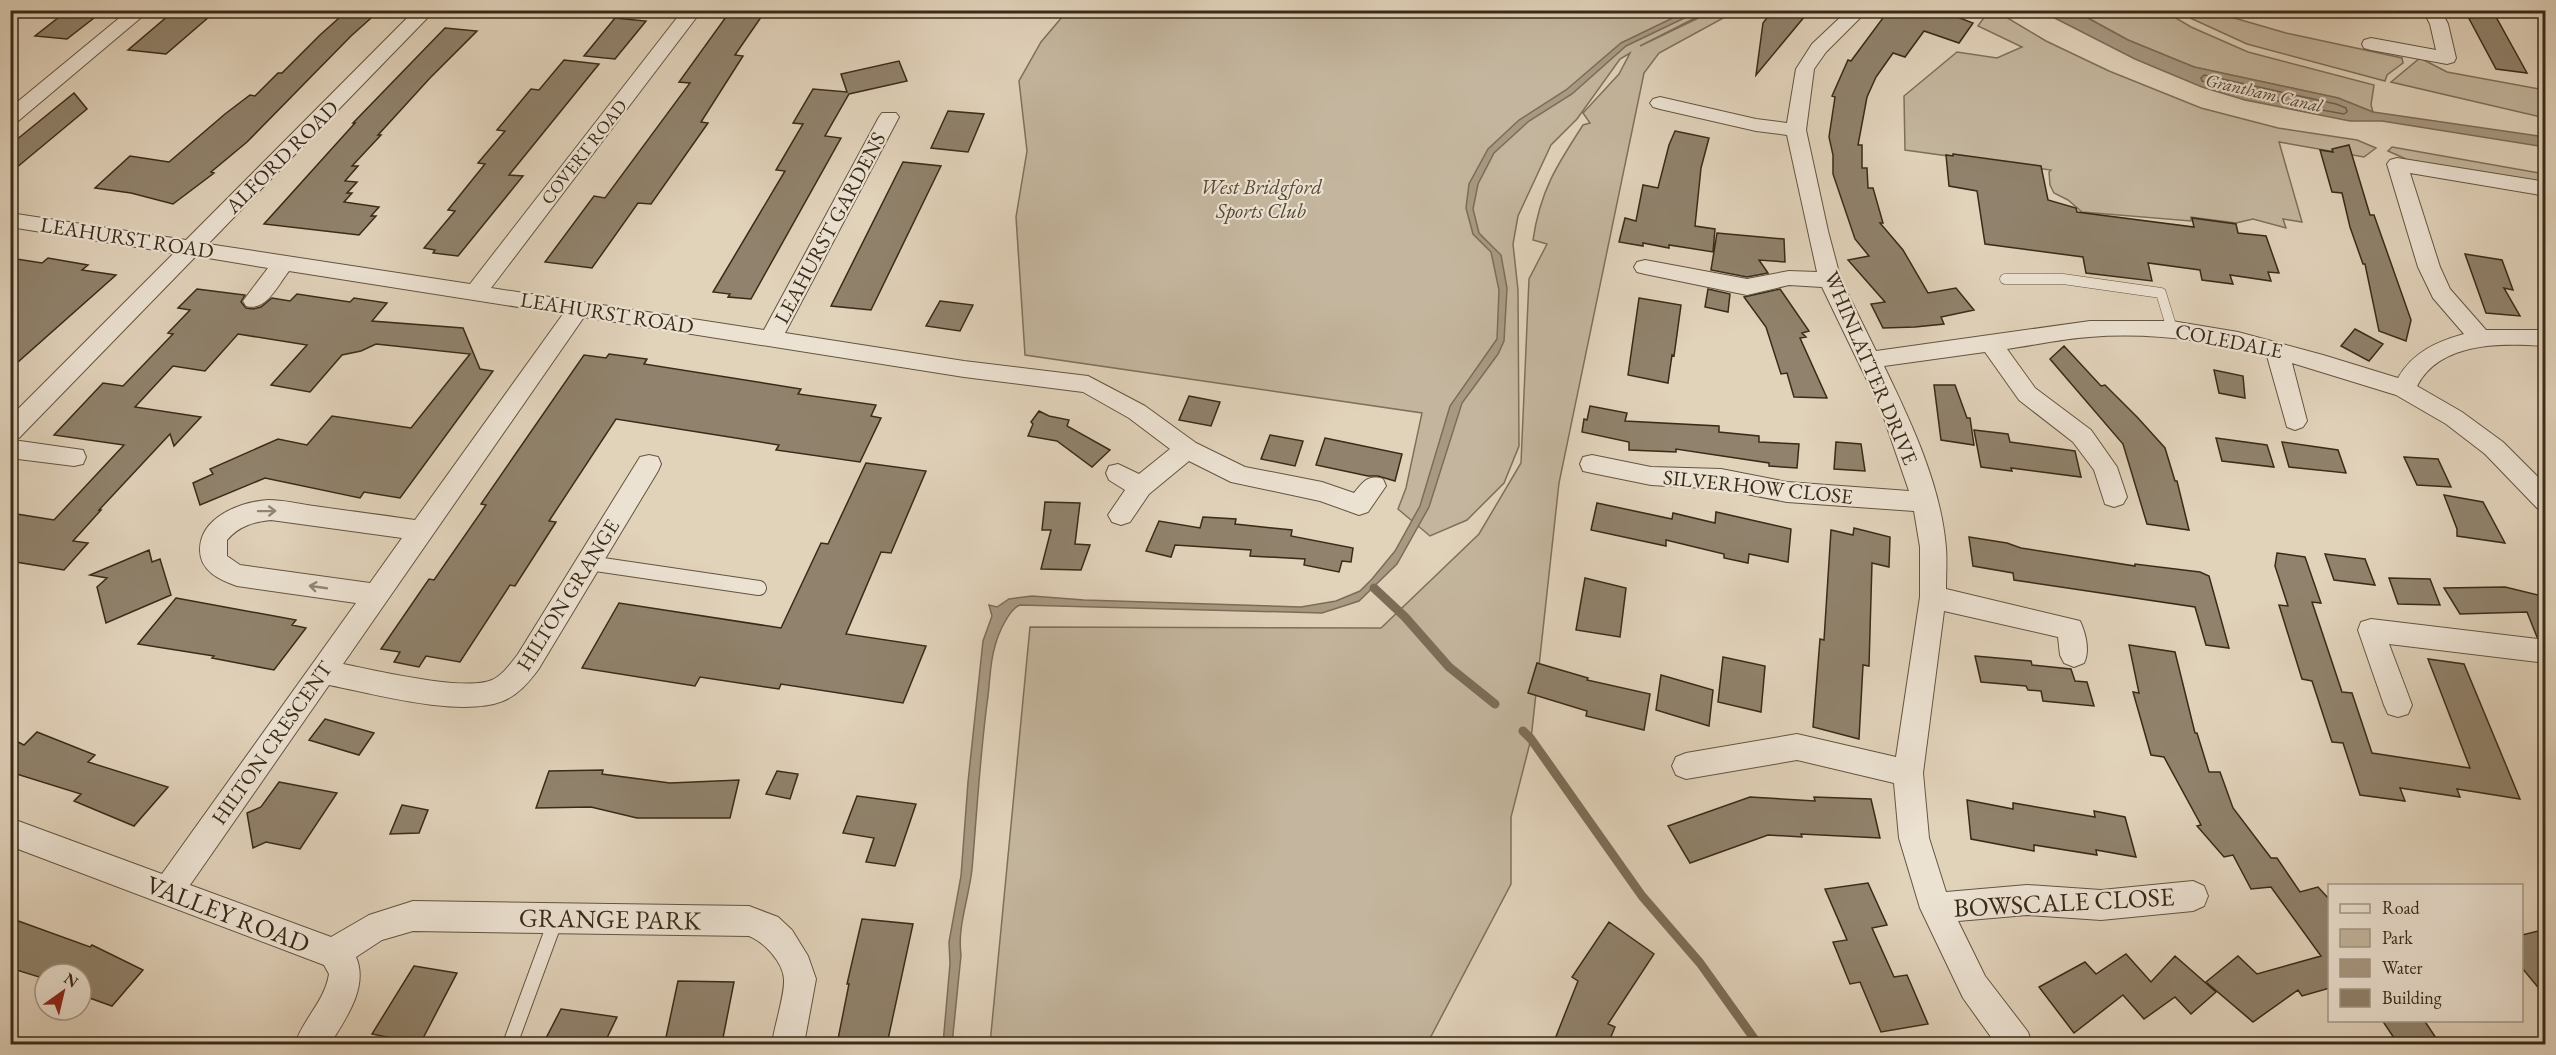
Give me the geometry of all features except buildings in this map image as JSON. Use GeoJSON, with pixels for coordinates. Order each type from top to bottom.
{"type":"FeatureCollection","features":[{"type":"Feature","properties":{"kind":"street"},"geometry":{"type":"LineString","coordinates":[[10,118],[141,10]]}},
{"type":"Feature","properties":{"kind":"street","name":"ALFORD ROAD"},"geometry":{"type":"LineString","coordinates":[[10,432],[426,10]]}},
{"type":"Feature","properties":{"kind":"street","name":"COVERT ROAD"},"geometry":{"type":"LineString","coordinates":[[475,293],[693,10]]}},
{"type":"Feature","properties":{"kind":"street","name":"WHINLATTER DRIVE"},"geometry":{"type":"LineString","coordinates":[[1859,10],[1819,48],[1805,69],[1796,130],[1817,231],[1830,280],[1870,360],[1907,445],[1925,502],[1933,547],[1933,597],[1908,772],[1914,838],[1935,908],[1974,987],[2016,1044]]}},
{"type":"Feature","properties":{"kind":"street"},"geometry":{"type":"LineString","coordinates":[[2371,44],[2447,58],[2439,24],[2432,10]]}},
{"type":"Feature","properties":{"kind":"street"},"geometry":{"type":"LineString","coordinates":[[1660,103],[1755,125],[1796,130]]}},
{"type":"Feature","properties":{"kind":"street","name":"LEAHURST GARDENS"},"geometry":{"type":"LineString","coordinates":[[770,339],[889,117]]}},
{"type":"Feature","properties":{"kind":"street"},"geometry":{"type":"LineString","coordinates":[[2481,339],[2441,292],[2429,267],[2390,160],[2546,189]]}},
{"type":"Feature","properties":{"kind":"street","name":"LEAHURST ROAD"},"geometry":{"type":"LineString","coordinates":[[10,220],[964,369],[1088,384],[1137,412],[1187,449],[1240,475],[1322,492],[1359,505],[1374,486]]}},
{"type":"Feature","properties":{"kind":"street"},"geometry":{"type":"LineString","coordinates":[[254,301],[285,263]]}},
{"type":"Feature","properties":{"kind":"street"},"geometry":{"type":"LineString","coordinates":[[1645,267],[1747,287],[1789,278],[1830,280]]}},
{"type":"Feature","properties":{"kind":"street","name":"HILTON CRESCENT"},"geometry":{"type":"LineString","coordinates":[[168,891],[578,309]]}},
{"type":"Feature","properties":{"kind":"street","name":"COLEDALE"},"geometry":{"type":"LineString","coordinates":[[1870,360],[1992,345],[2090,329],[2172,329],[2203,333],[2277,350],[2404,389],[2454,418],[2493,447],[2546,501]]}},
{"type":"Feature","properties":{"kind":"street"},"geometry":{"type":"LineString","coordinates":[[2404,389],[2417,366],[2442,349],[2481,339],[2546,338]]}},
{"type":"Feature","properties":{"kind":"street"},"geometry":{"type":"LineString","coordinates":[[1992,345],[2027,394],[2082,436],[2105,467],[2114,497]]}},
{"type":"Feature","properties":{"kind":"street"},"geometry":{"type":"LineString","coordinates":[[2277,350],[2295,421]]}},
{"type":"Feature","properties":{"kind":"street"},"geometry":{"type":"LineString","coordinates":[[10,449],[74,458]]}},
{"type":"Feature","properties":{"kind":"street"},"geometry":{"type":"LineString","coordinates":[[1121,515],[1140,486],[1187,449]]}},
{"type":"Feature","properties":{"kind":"street","name":"HILTON GRANGE"},"geometry":{"type":"LineString","coordinates":[[322,672],[468,695],[494,692],[510,683],[528,662],[649,464]]}},
{"type":"Feature","properties":{"kind":"street","name":"SILVERHOW CLOSE"},"geometry":{"type":"LineString","coordinates":[[1592,464],[1651,476],[1721,478],[1786,492],[1925,502]]}},
{"type":"Feature","properties":{"kind":"street"},"geometry":{"type":"LineString","coordinates":[[1118,473],[1140,486]]}},
{"type":"Feature","properties":{"kind":"street"},"geometry":{"type":"LineString","coordinates":[[376,595],[237,575],[224,570],[217,564],[212,542],[218,532],[238,518],[254,511],[271,510],[421,531]]}},
{"type":"Feature","properties":{"kind":"street"},"geometry":{"type":"LineString","coordinates":[[1933,597],[2070,630],[2074,655]]}},
{"type":"Feature","properties":{"kind":"street"},"geometry":{"type":"LineString","coordinates":[[2398,705],[2371,630],[2546,652]]}},
{"type":"Feature","properties":{"kind":"street"},"geometry":{"type":"LineString","coordinates":[[1686,766],[1797,747],[1908,772]]}},
{"type":"Feature","properties":{"kind":"street","name":"VALLEY ROAD"},"geometry":{"type":"LineString","coordinates":[[15,840],[168,891],[335,954],[344,966],[345,980],[338,999],[310,1044]]}},
{"type":"Feature","properties":{"kind":"street","name":"BOWSCALE CLOSE"},"geometry":{"type":"LineString","coordinates":[[1935,908],[2027,900],[2101,905],[2193,896]]}},
{"type":"Feature","properties":{"kind":"street","name":"GRANGE PARK"},"geometry":{"type":"LineString","coordinates":[[335,954],[359,935],[386,921],[413,916],[749,921],[767,928],[792,956],[800,980],[788,1044]]}},
{"type":"Feature","properties":{"kind":"lane"},"geometry":{"type":"LineString","coordinates":[[2005,279],[2063,279],[2161,293],[2172,329]]}},
{"type":"Feature","properties":{"kind":"lane"},"geometry":{"type":"LineString","coordinates":[[589,563],[759,588]]}},
{"type":"Feature","properties":{"kind":"lane"},"geometry":{"type":"LineString","coordinates":[[510,1044],[556,918]]}},
{"type":"Feature","properties":{"kind":"green space","name":"West Bridgford Sports Club"},"geometry":{"type":"Polygon","coordinates":[[[1068,10],[1691,10],[1699,16],[1640,46],[1713,11],[1736,11],[1659,53],[1644,73],[1559,483],[1531,739],[1511,817],[1511,884],[1427,1044],[990,1044],[1030,627],[1381,628],[1479,534],[1521,463],[1529,279],[1547,244],[1533,240],[1540,207],[1565,153],[1583,125],[1590,123],[1583,113],[1619,74],[1630,53],[1620,59],[1577,119],[1551,145],[1518,216],[1513,244],[1518,290],[1519,446],[1504,483],[1467,520],[1430,536],[1398,509],[1406,488],[1422,413],[1025,355],[1016,217],[1027,151],[1019,81],[1041,42],[1068,10]]]}},
{"type":"Feature","properties":{"kind":"green space"},"geometry":{"type":"Polygon","coordinates":[[[1976,11],[1996,11],[2046,41],[2109,71],[2201,108],[2278,128],[2357,140],[2376,148],[2364,157],[2279,142],[2302,222],[2283,219],[2286,228],[2253,219],[2236,223],[2191,217],[2191,221],[2082,212],[2068,200],[2054,193],[2050,185],[2049,172],[2051,170],[1905,150],[1904,96],[1957,52],[1997,58],[2022,47],[1978,26],[1985,16],[1976,11]]]}},
{"type":"Feature","properties":{"kind":"green space"},"geometry":{"type":"Polygon","coordinates":[[[2075,11],[2164,11],[2191,27],[2248,52],[2374,85],[2371,105],[2373,112],[2338,98],[2194,67],[2128,40],[2075,11]]]}},
{"type":"Feature","properties":{"kind":"green space"},"geometry":{"type":"Polygon","coordinates":[[[2175,11],[2210,11],[2286,33],[2402,58],[2403,63],[2387,75],[2385,81],[2247,44],[2175,11]]]}},
{"type":"Feature","properties":{"kind":"green space"},"geometry":{"type":"Polygon","coordinates":[[[2420,58],[2447,72],[2545,90],[2545,118],[2391,82],[2420,58]]]}},
{"type":"Feature","properties":{"kind":"green space"},"geometry":{"type":"Polygon","coordinates":[[[2392,147],[2545,174],[2545,183],[2408,160],[2388,151],[2392,147]]]}},
{"type":"Feature","properties":{"kind":"water"},"geometry":{"type":"Polygon","coordinates":[[[1687,11],[1699,11],[1626,46],[1572,94],[1529,121],[1494,153],[1478,184],[1473,209],[1479,233],[1501,255],[1507,288],[1504,341],[1498,354],[1462,403],[1429,507],[1397,564],[1359,601],[1322,613],[1020,605],[1012,611],[996,641],[991,664],[971,880],[962,923],[952,1044],[943,1044],[950,964],[949,942],[961,876],[983,641],[992,616],[989,605],[997,607],[1009,599],[1032,596],[1084,600],[1301,607],[1336,601],[1360,591],[1395,551],[1420,506],[1450,406],[1497,339],[1499,290],[1491,252],[1473,234],[1466,208],[1469,184],[1488,149],[1519,120],[1566,90],[1621,43],[1687,11]]]}},
{"type":"Feature","properties":{"kind":"water","name":"Grantham Canal"},"geometry":{"type":"Polygon","coordinates":[[[2041,11],[2075,11],[2128,40],[2194,67],[2338,98],[2373,112],[2545,137],[2545,147],[2382,121],[2350,121],[2245,100],[2202,87],[2135,59],[2041,11]]]}},
{"type":"Feature","properties":{"kind":"waterway"},"geometry":{"type":"LineString","coordinates":[[1374,588],[1405,617],[1449,667],[1495,704]]}},
{"type":"Feature","properties":{"kind":"waterway"},"geometry":{"type":"LineString","coordinates":[[1523,731],[1531,739],[1642,896],[1700,963],[1758,1044]]}}]}
